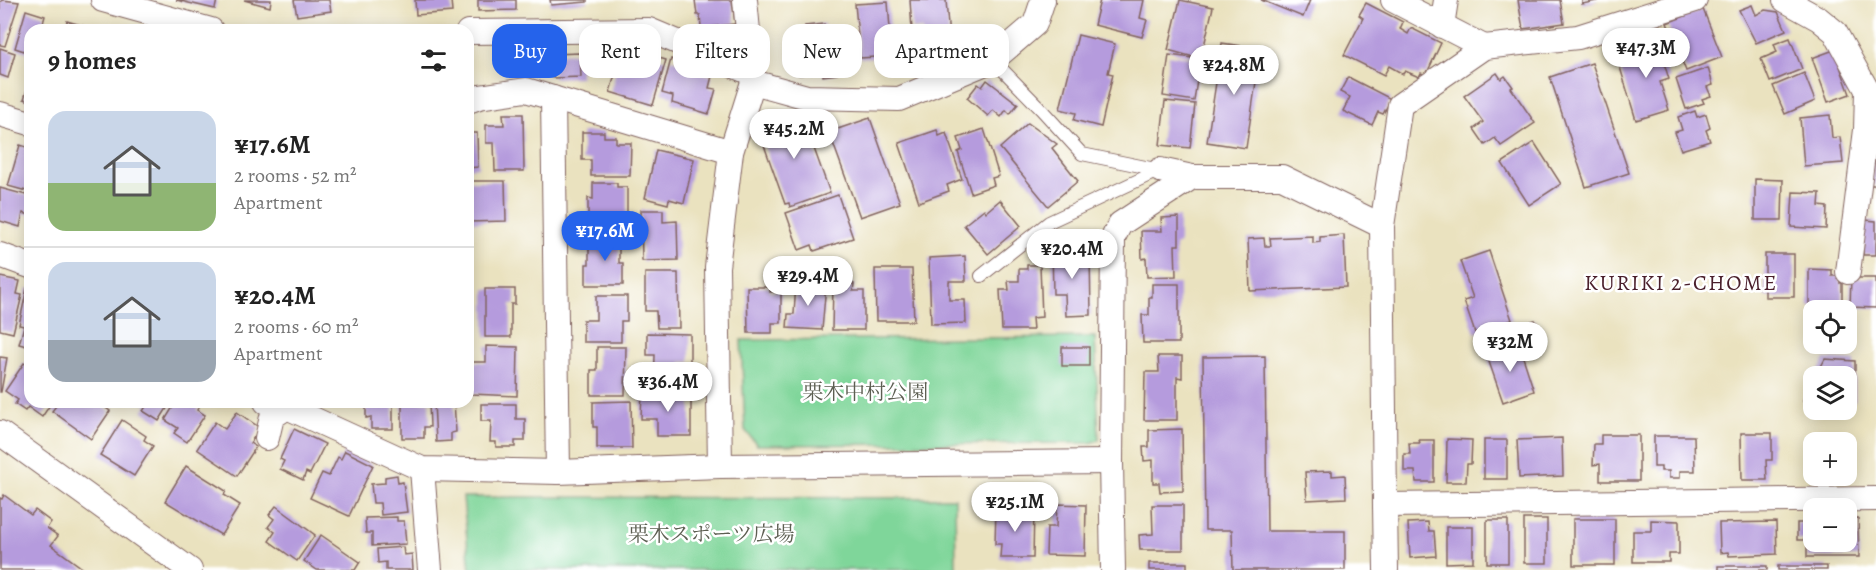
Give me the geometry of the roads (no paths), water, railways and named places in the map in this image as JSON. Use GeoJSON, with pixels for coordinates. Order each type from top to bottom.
{"type":"FeatureCollection","features":[{"type":"Feature","properties":{"kind":"street"},"geometry":{"type":"LineString","coordinates":[[103,0],[189,24]]}},
{"type":"Feature","properties":{"kind":"street"},"geometry":{"type":"LineString","coordinates":[[745,0],[747,24]]}},
{"type":"Feature","properties":{"kind":"street"},"geometry":{"type":"LineString","coordinates":[[1009,46],[1035,24],[1043,0]]}},
{"type":"Feature","properties":{"kind":"street"},"geometry":{"type":"LineString","coordinates":[[1393,0],[1484,47]]}},
{"type":"Feature","properties":{"kind":"street"},"geometry":{"type":"LineString","coordinates":[[1442,26],[1446,0]]}},
{"type":"Feature","properties":{"kind":"street"},"geometry":{"type":"LineString","coordinates":[[1386,570],[1382,226],[1400,105],[1484,47],[1578,37],[1695,0]]}},
{"type":"Feature","properties":{"kind":"street"},"geometry":{"type":"LineString","coordinates":[[1785,0],[1819,19],[1835,32],[1872,95],[1848,272]]}},
{"type":"Feature","properties":{"kind":"street"},"geometry":{"type":"LineString","coordinates":[[474,32],[649,30],[673,41]]}},
{"type":"Feature","properties":{"kind":"street"},"geometry":{"type":"LineString","coordinates":[[720,466],[717,267],[731,152],[752,78],[807,97],[899,99],[950,78]]}},
{"type":"Feature","properties":{"kind":"street"},"geometry":{"type":"LineString","coordinates":[[474,99],[526,90],[731,152]]}},
{"type":"Feature","properties":{"kind":"street"},"geometry":{"type":"LineString","coordinates":[[553,98],[558,472]]}},
{"type":"Feature","properties":{"kind":"street"},"geometry":{"type":"LineString","coordinates":[[0,114],[24,121]]}},
{"type":"Feature","properties":{"kind":"street"},"geometry":{"type":"LineString","coordinates":[[1160,170],[1192,177],[1282,177],[1382,226]]}},
{"type":"Feature","properties":{"kind":"street"},"geometry":{"type":"LineString","coordinates":[[1113,570],[1111,462],[1113,238],[1120,224],[1192,177]]}},
{"type":"Feature","properties":{"kind":"street"},"geometry":{"type":"LineString","coordinates":[[0,255],[24,264]]}},
{"type":"Feature","properties":{"kind":"street"},"geometry":{"type":"LineString","coordinates":[[267,438],[272,417],[282,408]]}},
{"type":"Feature","properties":{"kind":"street"},"geometry":{"type":"LineString","coordinates":[[295,408],[423,470],[558,472],[720,466],[1111,462]]}},
{"type":"Feature","properties":{"kind":"street"},"geometry":{"type":"LineString","coordinates":[[0,433],[190,570]]}},
{"type":"Feature","properties":{"kind":"street"},"geometry":{"type":"LineString","coordinates":[[423,470],[429,570]]}},
{"type":"Feature","properties":{"kind":"street"},"geometry":{"type":"LineString","coordinates":[[1385,505],[1876,499]]}},
{"type":"Feature","properties":{"kind":"lane"},"geometry":{"type":"LineString","coordinates":[[1009,77],[1082,154],[1160,170]]}},
{"type":"Feature","properties":{"kind":"lane"},"geometry":{"type":"LineString","coordinates":[[981,276],[1049,222],[1160,170]]}},
{"type":"Feature","properties":{"kind":"district","name":"KURIKI 2-CHOME"},"geometry":{"type":"Point","coordinates":[1681,283]}},
{"type":"Feature","properties":{"kind":"park label","name":"栗木中村公園"},"geometry":{"type":"Point","coordinates":[865,392]}},
{"type":"Feature","properties":{"kind":"park label","name":"栗木スポーツ広場"},"geometry":{"type":"Point","coordinates":[711,534]}}]}
